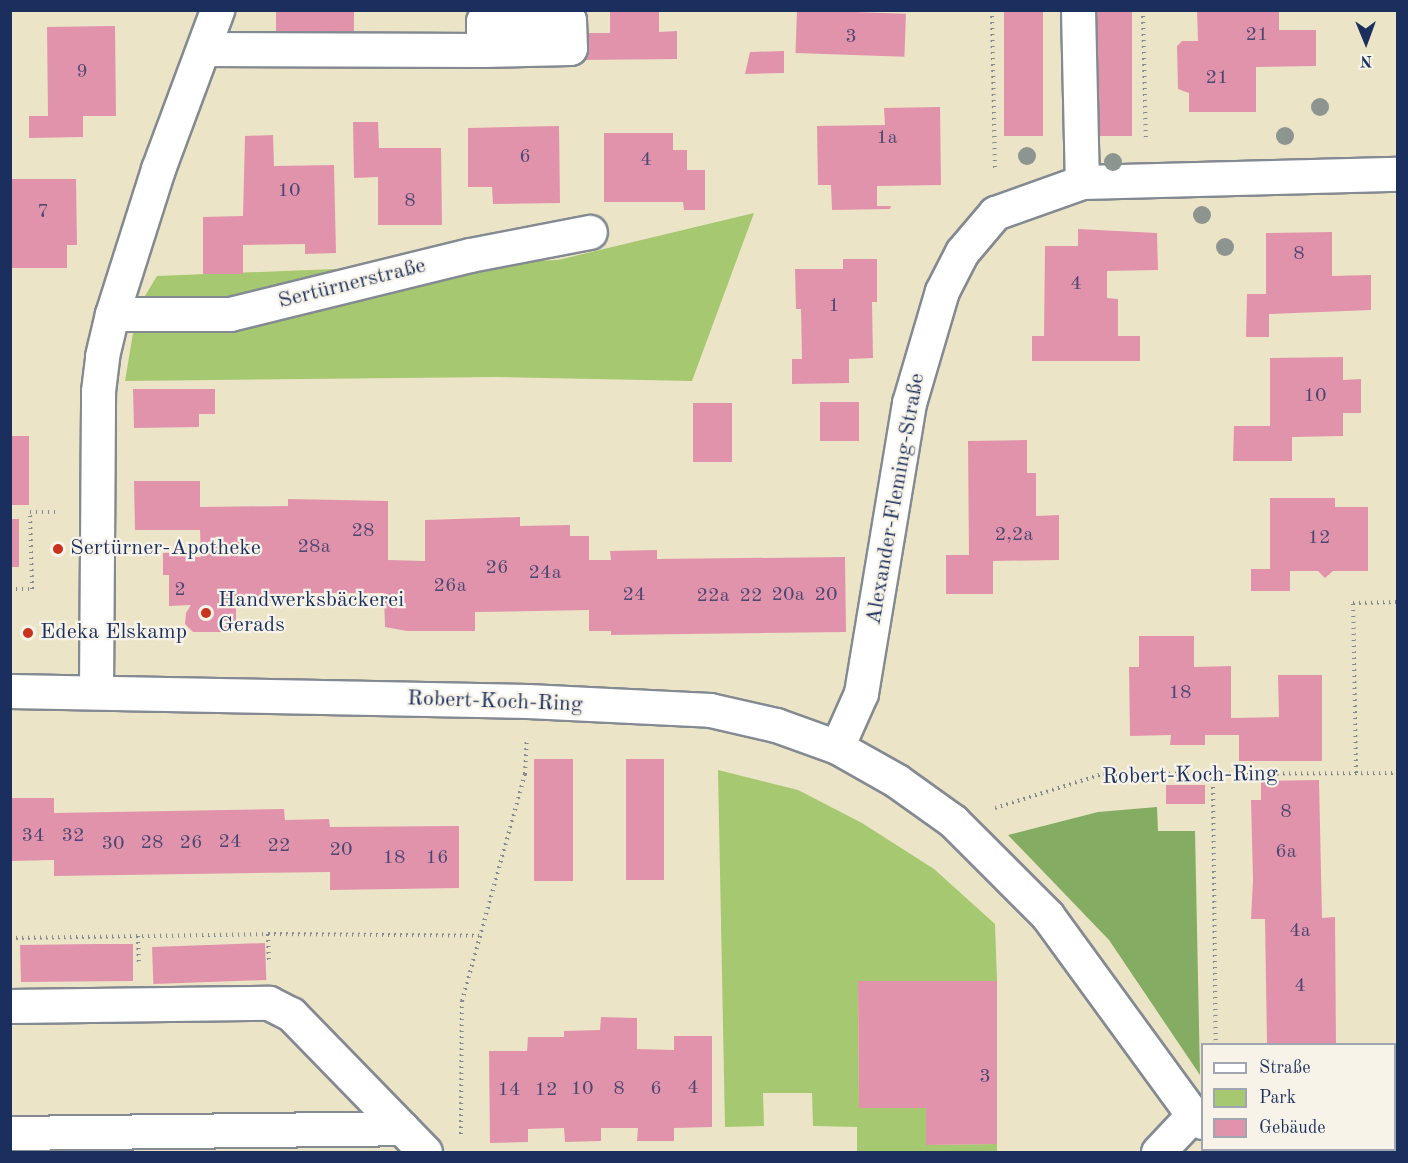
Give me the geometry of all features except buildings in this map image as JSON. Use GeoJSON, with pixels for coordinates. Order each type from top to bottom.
{"type":"FeatureCollection","features":[{"type":"Feature","properties":{"kind":"street"},"geometry":{"type":"LineString","coordinates":[[96,691],[98,391],[102,356],[112,314],[158,169],[217,10]]}},
{"type":"Feature","properties":{"kind":"street"},"geometry":{"type":"LineString","coordinates":[[1078,10],[1082,182]]}},
{"type":"Feature","properties":{"kind":"street"},"geometry":{"type":"LineString","coordinates":[[204,50],[483,50]]}},
{"type":"Feature","properties":{"kind":"street","name":"Alexander-Fleming-Straße"},"geometry":{"type":"LineString","coordinates":[[837,747],[861,693],[909,403],[942,291],[962,252],[996,213],[1082,182],[1398,174]]}},
{"type":"Feature","properties":{"kind":"street","name":"Sertürnerstraße"},"geometry":{"type":"LineString","coordinates":[[112,314],[230,314],[470,255],[590,232]]}},
{"type":"Feature","properties":{"kind":"street","name":"Robert-Koch-Ring"},"geometry":{"type":"LineString","coordinates":[[10,692],[96,691],[528,701],[710,710],[776,725],[837,747],[897,781],[952,821],[1047,915],[1198,1118]]}},
{"type":"Feature","properties":{"kind":"street"},"geometry":{"type":"LineString","coordinates":[[10,1006],[269,1003],[291,1014],[425,1152]]}},
{"type":"Feature","properties":{"kind":"street"},"geometry":{"type":"LineString","coordinates":[[1158,1152],[1198,1118]]}},
{"type":"Feature","properties":{"kind":"street"},"geometry":{"type":"LineString","coordinates":[[10,1133],[62,1143],[278,1141],[402,1128]]}},
{"type":"Feature","properties":{"kind":"path"},"geometry":{"type":"LineString","coordinates":[[992,10],[996,213]]}},
{"type":"Feature","properties":{"kind":"path"},"geometry":{"type":"LineString","coordinates":[[1143,10],[1147,181]]}},
{"type":"Feature","properties":{"kind":"path"},"geometry":{"type":"LineString","coordinates":[[10,589],[32,589],[30,512],[96,513]]}},
{"type":"Feature","properties":{"kind":"path"},"geometry":{"type":"LineString","coordinates":[[1356,773],[1353,603],[1398,602]]}},
{"type":"Feature","properties":{"kind":"path"},"geometry":{"type":"LineString","coordinates":[[461,1141],[462,1001],[525,774],[528,701]]}},
{"type":"Feature","properties":{"kind":"path","name":"Robert-Koch-Ring"},"geometry":{"type":"LineString","coordinates":[[952,821],[1103,774],[1398,772]]}},
{"type":"Feature","properties":{"kind":"path"},"geometry":{"type":"LineString","coordinates":[[1213,775],[1216,1043]]}},
{"type":"Feature","properties":{"kind":"path"},"geometry":{"type":"LineString","coordinates":[[10,938],[268,934],[479,936]]}},
{"type":"Feature","properties":{"kind":"green space"},"geometry":{"type":"Polygon","coordinates":[[[754,213],[692,381],[497,377],[125,381],[137,309],[157,276],[558,260],[754,213]]]}},
{"type":"Feature","properties":{"kind":"green space"},"geometry":{"type":"Polygon","coordinates":[[[718,770],[798,790],[862,823],[934,869],[995,924],[997,981],[858,981],[859,1108],[926,1108],[926,1145],[997,1144],[997,1152],[857,1152],[857,1127],[813,1126],[812,1093],[763,1093],[764,1126],[725,1127],[718,770]]]}},
{"type":"Feature","properties":{"kind":"green space"},"geometry":{"type":"Polygon","coordinates":[[[1157,807],[1158,831],[1195,831],[1200,1075],[1109,940],[1008,835],[1098,812],[1157,807]]]}},
{"type":"Feature","properties":{"kind":"place","name":"Sertürner-Apotheke"},"geometry":{"type":"Point","coordinates":[58,549]}},
{"type":"Feature","properties":{"kind":"place","name":"Handwerksbäckerei Gerads"},"geometry":{"type":"Point","coordinates":[206,613]}},
{"type":"Feature","properties":{"kind":"place","name":"Edeka Elskamp"},"geometry":{"type":"Point","coordinates":[28,633]}}]}
